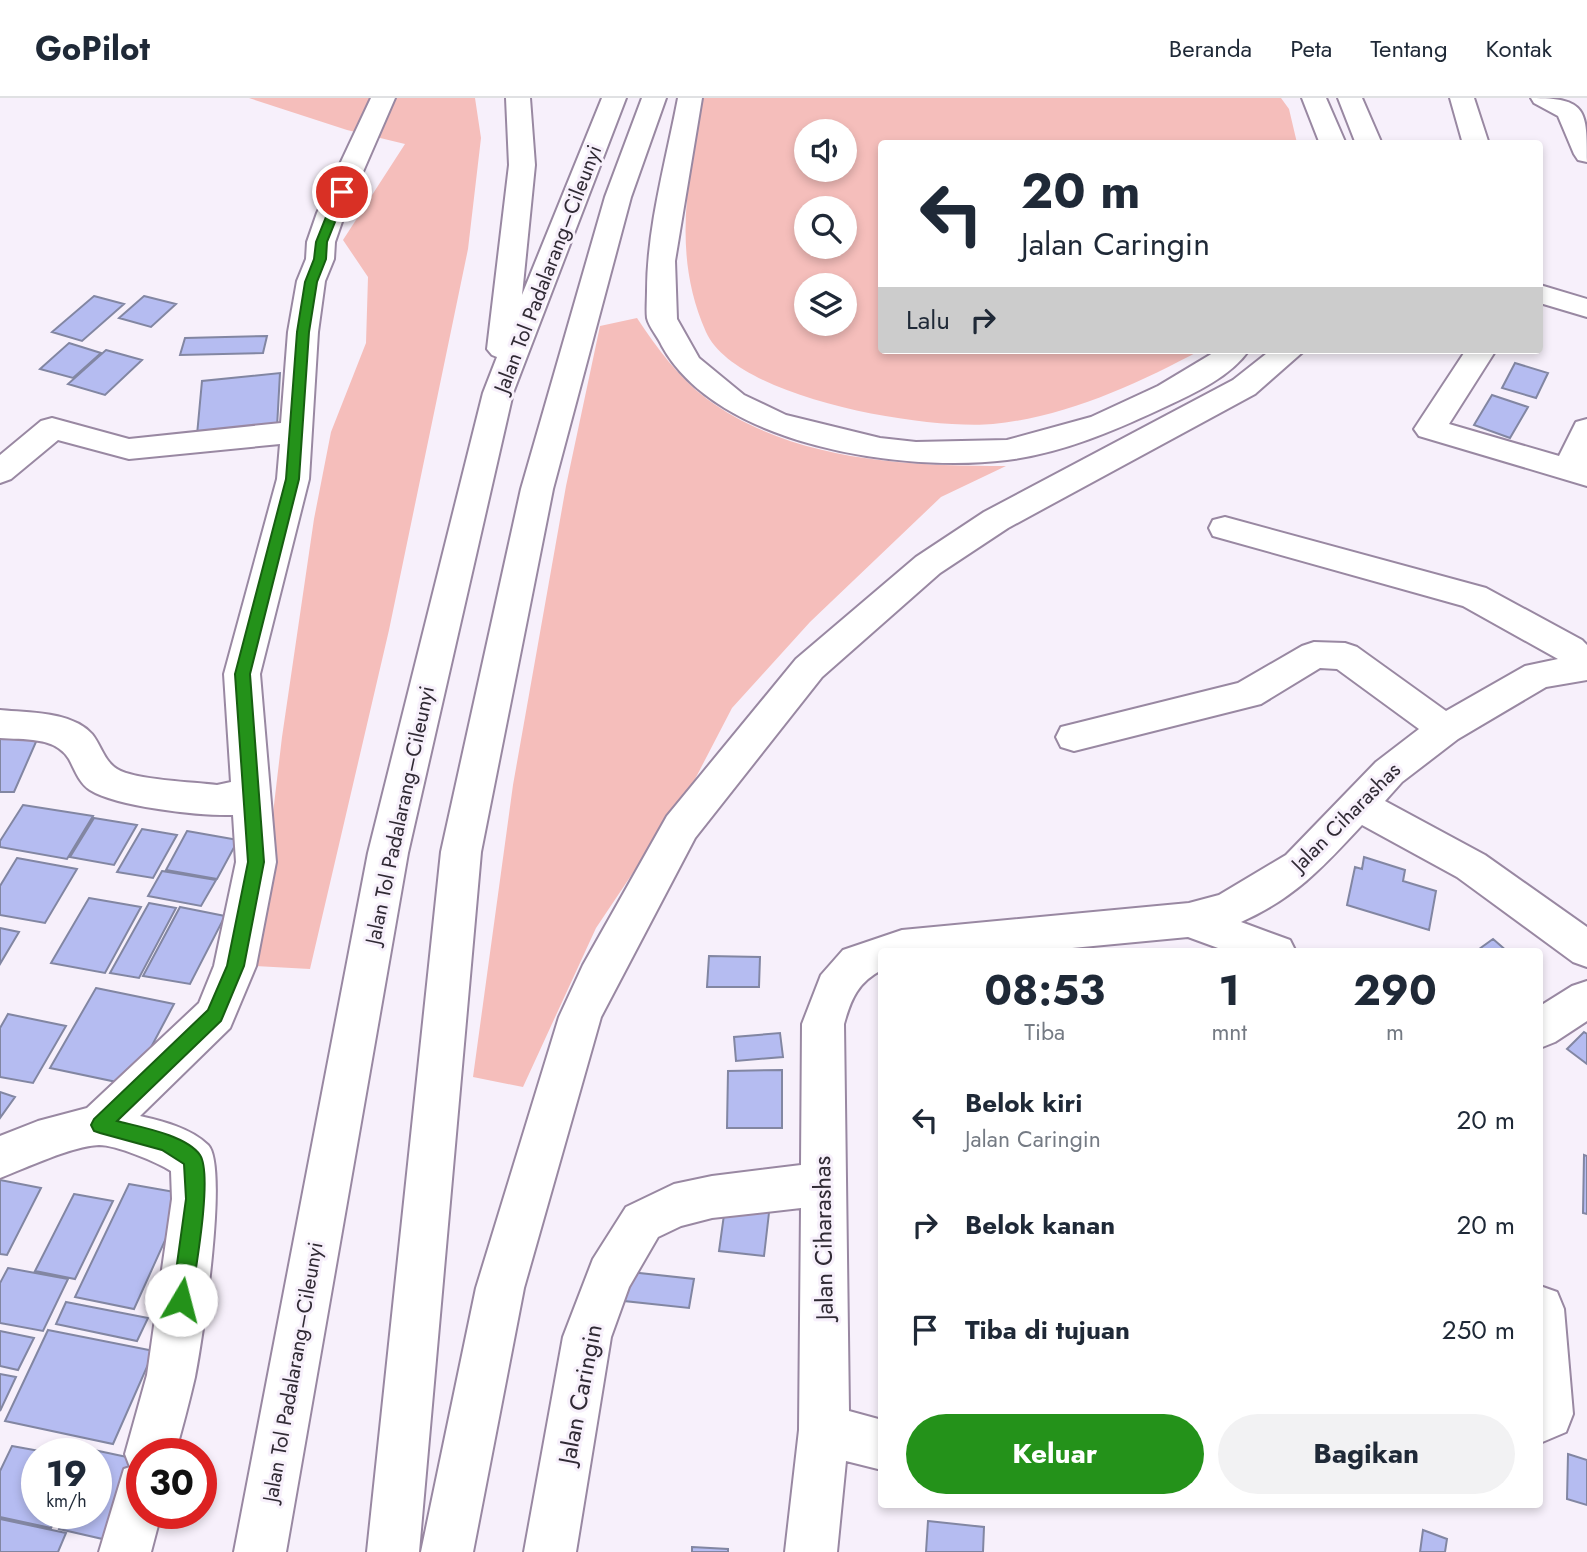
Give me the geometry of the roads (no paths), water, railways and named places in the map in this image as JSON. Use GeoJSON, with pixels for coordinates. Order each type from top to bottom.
{"type":"FeatureCollection","features":[{"type":"Feature","properties":{"kind":"main road"},"geometry":{"type":"LineString","coordinates":[[0,1157],[38,1141],[100,1125],[215,1015],[235,966],[256,862],[242,674],[293,479],[303,332],[311,282],[320,259],[321,242],[383,98]]}},
{"type":"Feature","properties":{"kind":"main road"},"geometry":{"type":"LineString","coordinates":[[498,393],[522,165],[518,98]]}},
{"type":"Feature","properties":{"kind":"main road","name":"Jalan Tol Padalarang–Cileunyi"},"geometry":{"type":"LineString","coordinates":[[260,1552],[388,853],[498,393],[614,98]]}},
{"type":"Feature","properties":{"kind":"main road","name":"Jalan Tol Padalarang–Cileunyi"},"geometry":{"type":"LineString","coordinates":[[393,1552],[461,852],[537,489],[618,197],[654,98]]}},
{"type":"Feature","properties":{"kind":"main road"},"geometry":{"type":"LineString","coordinates":[[690,98],[661,261],[662,319],[687,364],[733,401],[775,422],[880,448],[916,452],[1007,450],[1078,433],[1102,424],[1169,393],[1225,360],[1230,354]]}},
{"type":"Feature","properties":{"kind":"main road"},"geometry":{"type":"LineString","coordinates":[[1314,98],[1331,140]]}},
{"type":"Feature","properties":{"kind":"main road"},"geometry":{"type":"LineString","coordinates":[[1350,98],[1367,140]]}},
{"type":"Feature","properties":{"kind":"main road"},"geometry":{"type":"LineString","coordinates":[[1462,98],[1475,140]]}},
{"type":"Feature","properties":{"kind":"main road"},"geometry":{"type":"LineString","coordinates":[[1543,98],[1578,117],[1586,152]]}},
{"type":"Feature","properties":{"kind":"main road"},"geometry":{"type":"LineString","coordinates":[[1543,295],[1587,308]]}},
{"type":"Feature","properties":{"kind":"main road"},"geometry":{"type":"LineString","coordinates":[[447,1552],[500,1288],[580,1017],[598,978],[681,827],[809,668],[928,565],[996,520],[1244,387],[1285,354]]}},
{"type":"Feature","properties":{"kind":"main road"},"geometry":{"type":"LineString","coordinates":[[1478,354],[1430,429],[1578,473],[1587,429]]}},
{"type":"Feature","properties":{"kind":"main road"},"geometry":{"type":"LineString","coordinates":[[0,472],[52,428],[129,449],[296,432]]}},
{"type":"Feature","properties":{"kind":"main road"},"geometry":{"type":"LineString","coordinates":[[1225,528],[1474,597],[1570,649],[1586,667]]}},
{"type":"Feature","properties":{"kind":"main road"},"geometry":{"type":"LineString","coordinates":[[1074,737],[1248,694],[1314,655],[1345,656],[1445,729]]}},
{"type":"Feature","properties":{"kind":"main road","name":"Jalan Ciharashas"},"geometry":{"type":"LineString","coordinates":[[898,948],[1189,920],[1230,909],[1300,866],[1389,772],[1445,729],[1538,675],[1586,667]]}},
{"type":"Feature","properties":{"kind":"main road"},"geometry":{"type":"LineString","coordinates":[[0,724],[50,730],[67,735],[80,745],[89,766],[108,782],[218,800],[233,800],[250,789]]}},
{"type":"Feature","properties":{"kind":"main road"},"geometry":{"type":"LineString","coordinates":[[1357,804],[1471,866],[1587,950]]}},
{"type":"Feature","properties":{"kind":"main road"},"geometry":{"type":"LineString","coordinates":[[1189,920],[1265,948]]}},
{"type":"Feature","properties":{"kind":"main road","name":"Jalan Ciharashas"},"geometry":{"type":"LineString","coordinates":[[811,1552],[824,1430],[822,1024],[831,996],[846,970],[865,957],[878,953]]}},
{"type":"Feature","properties":{"kind":"main road"},"geometry":{"type":"LineString","coordinates":[[1543,1027],[1587,999]]}},
{"type":"Feature","properties":{"kind":"main road"},"geometry":{"type":"LineString","coordinates":[[100,1125],[166,1143],[193,1160],[195,1199],[171,1375],[154,1438]]}},
{"type":"Feature","properties":{"kind":"main road","name":"Jalan Caringin"},"geometry":{"type":"LineString","coordinates":[[550,1552],[587,1337],[610,1275],[642,1222],[674,1206],[699,1200],[821,1184]]}},
{"type":"Feature","properties":{"kind":"main road"},"geometry":{"type":"LineString","coordinates":[[1543,1337],[1548,1414],[1543,1416]]}},
{"type":"Feature","properties":{"kind":"main road"},"geometry":{"type":"LineString","coordinates":[[824,1430],[878,1444]]}},
{"type":"Feature","properties":{"kind":"main road"},"geometry":{"type":"LineString","coordinates":[[125,1552],[131,1529]]}}]}
